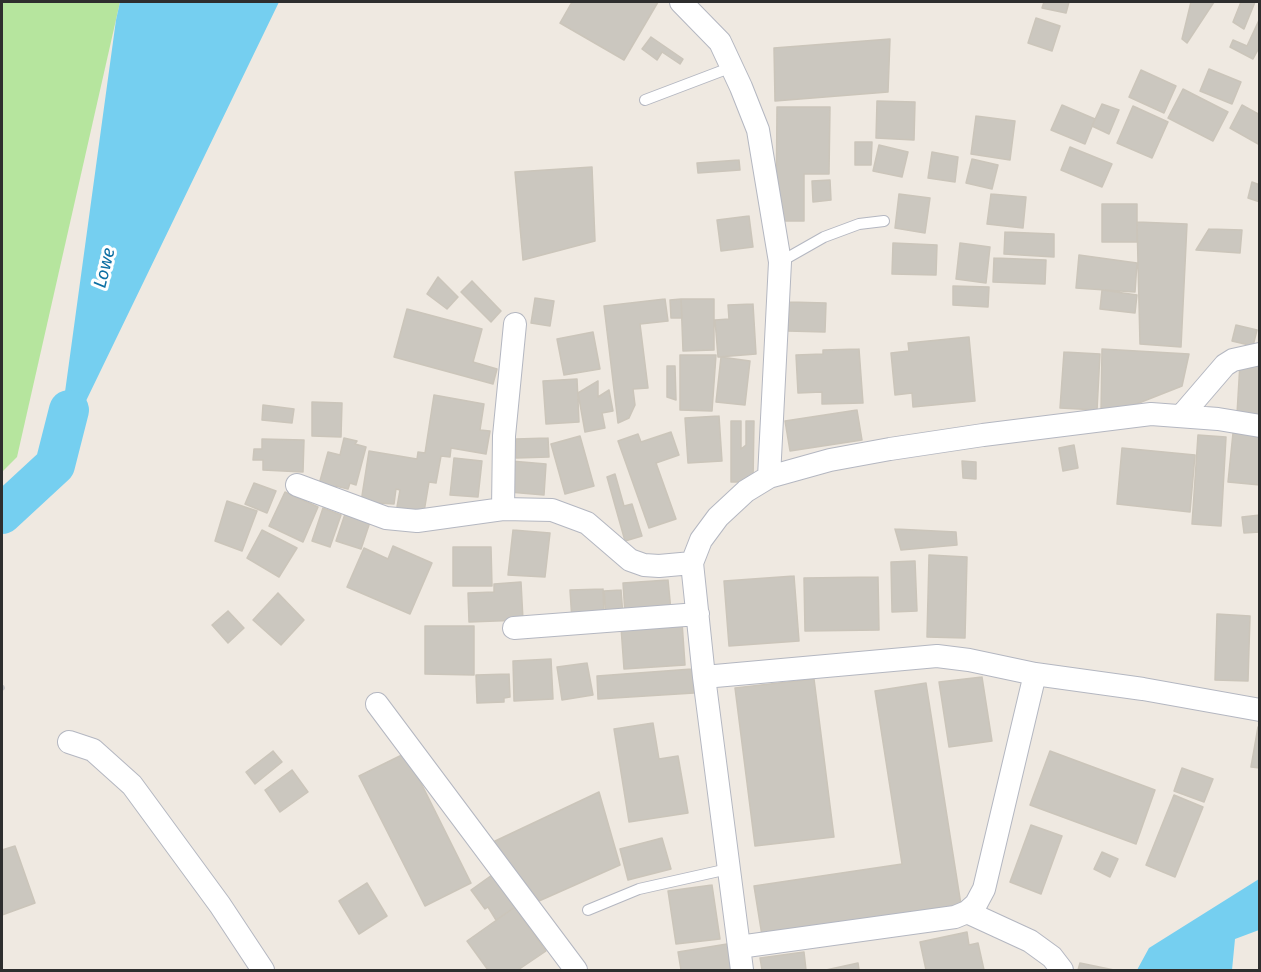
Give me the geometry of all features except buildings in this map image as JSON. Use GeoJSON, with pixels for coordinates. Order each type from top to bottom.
{"type":"FeatureCollection","features":[{"type":"Feature","properties":{"kind":"street"},"geometry":{"type":"LineString","coordinates":[[681,2],[720,42],[758,130],[780,262],[769,477]]}},
{"type":"Feature","properties":{"kind":"street"},"geometry":{"type":"LineString","coordinates":[[503,508],[504,436],[515,324]]}},
{"type":"Feature","properties":{"kind":"street"},"geometry":{"type":"LineString","coordinates":[[1182,415],[1225,365],[1233,360],[1260,354]]}},
{"type":"Feature","properties":{"kind":"street"},"geometry":{"type":"LineString","coordinates":[[742,970],[704,677],[692,563],[701,540],[718,517],[746,491],[769,477],[830,460],[902,447],[1150,414],[1182,415],[1260,426]]}},
{"type":"Feature","properties":{"kind":"street"},"geometry":{"type":"LineString","coordinates":[[297,485],[386,518],[417,521],[503,508],[552,510],[587,523],[630,560],[659,567],[692,563]]}},
{"type":"Feature","properties":{"kind":"street"},"geometry":{"type":"LineString","coordinates":[[514,628],[698,614]]}},
{"type":"Feature","properties":{"kind":"street"},"geometry":{"type":"LineString","coordinates":[[704,677],[937,656],[1260,710]]}},
{"type":"Feature","properties":{"kind":"street"},"geometry":{"type":"LineString","coordinates":[[739,948],[955,917],[967,912],[976,904],[984,889],[1035,674]]}},
{"type":"Feature","properties":{"kind":"street"},"geometry":{"type":"LineString","coordinates":[[377,704],[576,970]]}},
{"type":"Feature","properties":{"kind":"street"},"geometry":{"type":"LineString","coordinates":[[69,742],[93,750],[132,785],[220,905],[263,970]]}},
{"type":"Feature","properties":{"kind":"street"},"geometry":{"type":"LineString","coordinates":[[967,912],[1030,942],[1052,957],[1062,970]]}},
{"type":"Feature","properties":{"kind":"lane"},"geometry":{"type":"LineString","coordinates":[[645,100],[732,67]]}},
{"type":"Feature","properties":{"kind":"lane"},"geometry":{"type":"LineString","coordinates":[[780,262],[824,237],[859,224],[884,221]]}},
{"type":"Feature","properties":{"kind":"lane"},"geometry":{"type":"LineString","coordinates":[[588,910],[639,889],[728,869]]}},
{"type":"Feature","properties":{"kind":"green space"},"geometry":{"type":"Polygon","coordinates":[[[2,2],[120,2],[17,457],[2,472],[2,2]]]}},
{"type":"Feature","properties":{"kind":"water"},"geometry":{"type":"Polygon","coordinates":[[[120,2],[279,2],[55,465],[116,20],[120,2]]]}},
{"type":"Feature","properties":{"kind":"water"},"geometry":{"type":"Polygon","coordinates":[[[1259,879],[1259,930],[1235,939],[1232,970],[1137,970],[1149,948],[1259,879]]]}},
{"type":"Feature","properties":{"kind":"waterway","name":"Lowe"},"geometry":{"type":"LineString","coordinates":[[2,514],[55,465],[69,410]]}}]}
